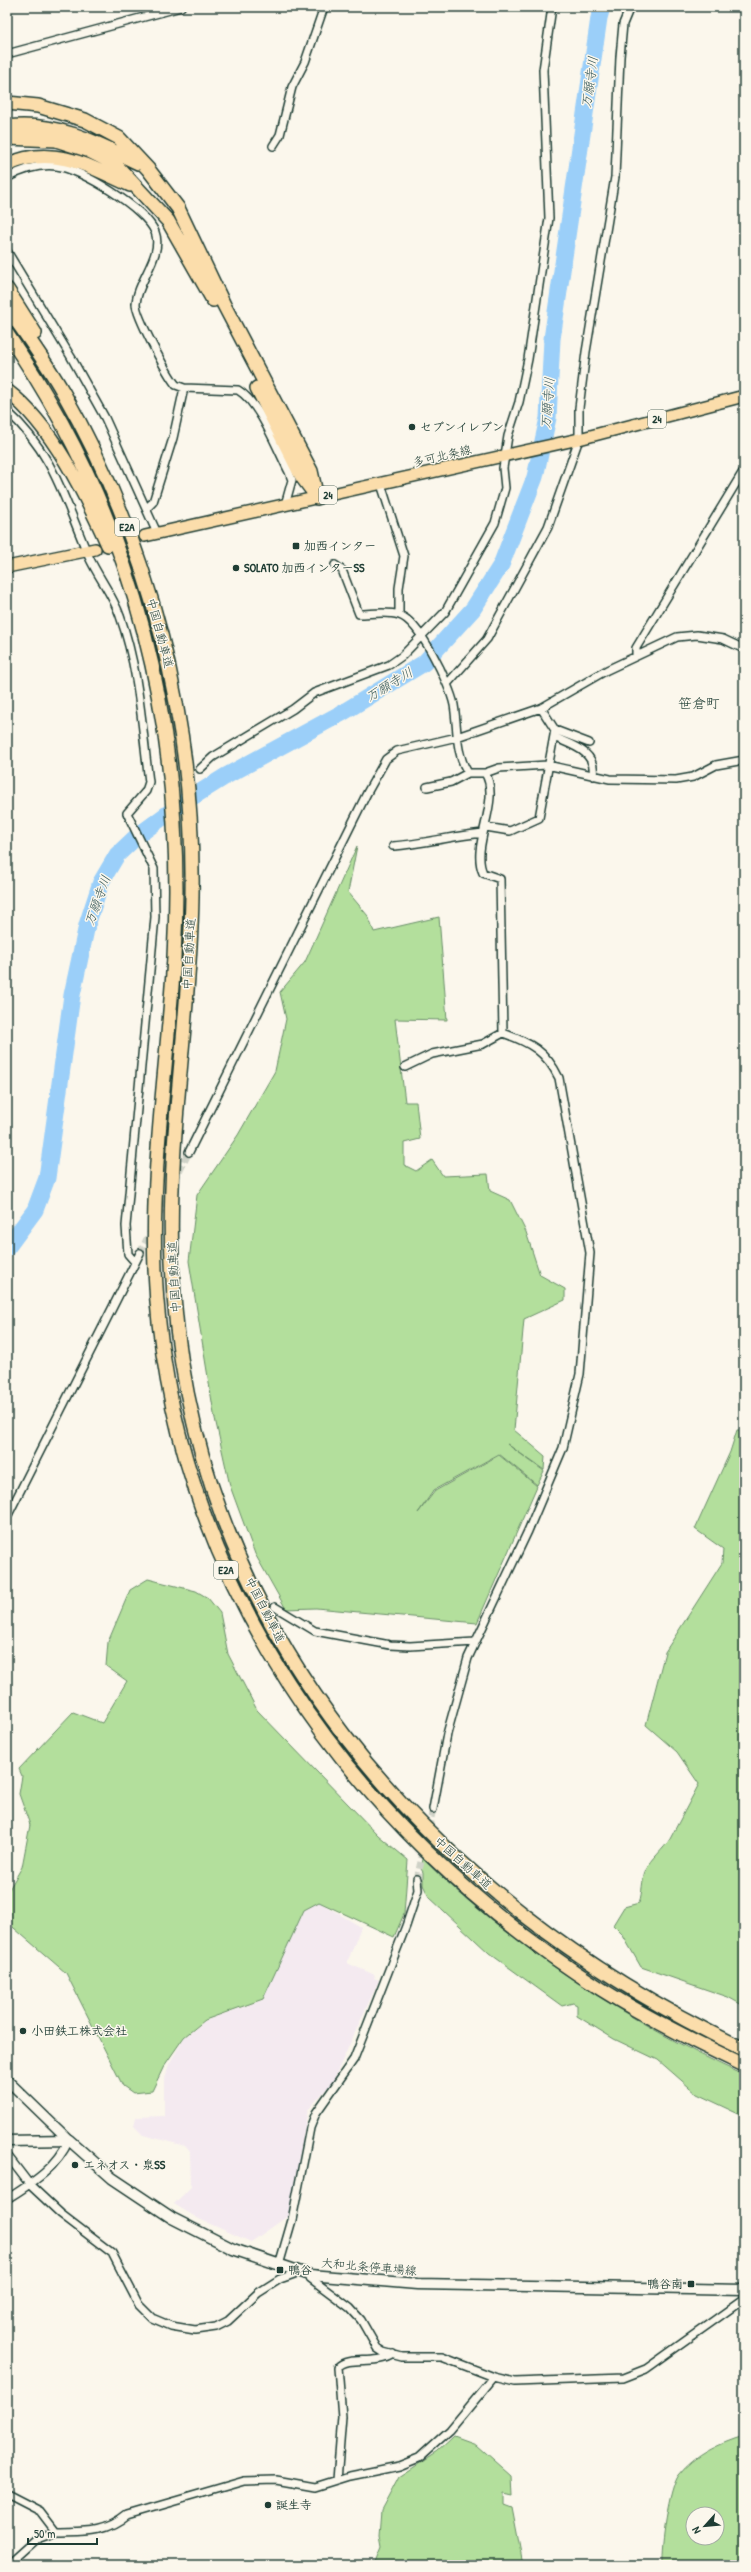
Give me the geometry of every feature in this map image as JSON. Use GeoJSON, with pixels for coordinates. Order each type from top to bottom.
{"type":"FeatureCollection","features":[{"type":"Feature","properties":{"kind":"highway"},"geometry":{"type":"LineString","coordinates":[[7,103],[38,106],[85,120],[118,138],[148,169],[178,208],[224,306],[311,471],[317,498]]}},
{"type":"Feature","properties":{"kind":"highway"},"geometry":{"type":"LineString","coordinates":[[7,127],[27,126],[80,135],[148,169]]}},
{"type":"Feature","properties":{"kind":"highway"},"geometry":{"type":"LineString","coordinates":[[7,138],[56,140],[87,150],[115,164],[135,188],[168,221],[218,309],[302,477],[317,498]]}},
{"type":"Feature","properties":{"kind":"highway"},"geometry":{"type":"LineString","coordinates":[[7,165],[30,156],[55,155],[84,164],[135,188]]}},
{"type":"Feature","properties":{"kind":"highway"},"geometry":{"type":"LineString","coordinates":[[7,289],[38,337],[42,359]]}},
{"type":"Feature","properties":{"kind":"highway","name":"中国自動車道"},"geometry":{"type":"LineString","coordinates":[[7,307],[42,359],[89,441],[112,490],[133,543],[168,662],[180,718],[192,841],[189,959],[171,1208],[176,1319],[188,1395],[210,1481],[229,1535],[250,1584],[305,1682],[336,1726],[411,1814],[458,1859],[553,1938],[609,1976],[658,2006],[744,2049]]}},
{"type":"Feature","properties":{"kind":"highway","name":"中国自動車道"},"geometry":{"type":"LineString","coordinates":[[7,334],[49,400],[97,496],[136,601],[154,666],[166,730],[177,848],[174,958],[157,1160],[155,1268],[159,1321],[171,1398],[194,1487],[213,1540],[235,1591],[284,1678],[323,1735],[366,1788],[448,1872],[540,1946],[599,1987],[654,2021],[744,2065]]}},
{"type":"Feature","properties":{"kind":"highway"},"geometry":{"type":"LineString","coordinates":[[7,391],[37,421],[68,467],[114,559],[154,666]]}},
{"type":"Feature","properties":{"kind":"main road","name":"多可北条線"},"geometry":{"type":"LineString","coordinates":[[145,536],[575,440],[744,396]]}},
{"type":"Feature","properties":{"kind":"main road"},"geometry":{"type":"LineString","coordinates":[[7,567],[91,550]]}},
{"type":"Feature","properties":{"kind":"main road"},"geometry":{"type":"LineString","coordinates":[[7,2141],[69,2140]]}},
{"type":"Feature","properties":{"kind":"main road","name":"大和北条停車場線"},"geometry":{"type":"LineString","coordinates":[[69,2140],[112,2178],[172,2218],[233,2249],[310,2275],[417,2284],[744,2290]]}},
{"type":"Feature","properties":{"kind":"street"},"geometry":{"type":"LineString","coordinates":[[7,54],[181,7]]}},
{"type":"Feature","properties":{"kind":"street"},"geometry":{"type":"LineString","coordinates":[[273,146],[280,135],[292,87],[305,62],[324,7]]}},
{"type":"Feature","properties":{"kind":"street"},"geometry":{"type":"LineString","coordinates":[[200,769],[213,757],[293,709],[314,693],[389,665],[424,639],[445,612],[495,523],[505,488],[508,454],[528,359],[549,218],[543,70],[552,7]]}},
{"type":"Feature","properties":{"kind":"street"},"geometry":{"type":"LineString","coordinates":[[448,683],[487,639],[548,527],[575,440],[586,352],[615,177],[622,37],[624,24],[630,7]]}},
{"type":"Feature","properties":{"kind":"street"},"geometry":{"type":"LineString","coordinates":[[7,178],[24,169],[43,165],[58,166],[107,188],[126,201],[149,223],[155,231],[156,247],[138,295],[137,311],[176,385],[184,388],[238,390],[245,394],[253,405],[292,480],[286,505]]}},
{"type":"Feature","properties":{"kind":"street"},"geometry":{"type":"LineString","coordinates":[[7,251],[101,411],[147,508],[157,533]]}},
{"type":"Feature","properties":{"kind":"street"},"geometry":{"type":"LineString","coordinates":[[147,508],[153,502],[173,438],[184,388]]}},
{"type":"Feature","properties":{"kind":"street"},"geometry":{"type":"LineString","coordinates":[[7,411],[19,422],[47,459],[91,550],[128,638],[139,700],[149,782],[146,791],[126,813],[154,869],[155,917],[126,1226],[128,1254],[135,1262]]}},
{"type":"Feature","properties":{"kind":"street"},"geometry":{"type":"LineString","coordinates":[[636,656],[636,648],[744,470]]}},
{"type":"Feature","properties":{"kind":"street"},"geometry":{"type":"LineString","coordinates":[[381,484],[404,556],[399,588],[399,615]]}},
{"type":"Feature","properties":{"kind":"street"},"geometry":{"type":"LineString","coordinates":[[335,565],[342,570],[359,614],[399,615],[424,639],[448,683],[454,705],[457,738],[463,765],[468,773]]}},
{"type":"Feature","properties":{"kind":"street"},"geometry":{"type":"LineString","coordinates":[[189,1152],[367,793],[386,759],[397,751],[457,738],[542,708],[636,656],[677,637],[697,635],[723,639],[744,649]]}},
{"type":"Feature","properties":{"kind":"street"},"geometry":{"type":"LineString","coordinates":[[542,708],[554,733],[585,751],[593,765],[593,776]]}},
{"type":"Feature","properties":{"kind":"street"},"geometry":{"type":"LineString","coordinates":[[554,733],[589,743]]}},
{"type":"Feature","properties":{"kind":"street"},"geometry":{"type":"LineString","coordinates":[[392,846],[424,844],[437,838],[485,830],[510,832],[539,818],[547,782],[547,765],[554,733]]}},
{"type":"Feature","properties":{"kind":"street"},"geometry":{"type":"LineString","coordinates":[[427,787],[451,782],[468,773],[485,773],[499,768],[547,765],[610,779],[676,780],[693,777],[716,765],[744,760]]}},
{"type":"Feature","properties":{"kind":"street"},"geometry":{"type":"LineString","coordinates":[[485,773],[490,781],[480,865],[483,873],[500,879],[503,1033]]}},
{"type":"Feature","properties":{"kind":"street"},"geometry":{"type":"LineString","coordinates":[[405,1067],[432,1054],[483,1044],[503,1033]]}},
{"type":"Feature","properties":{"kind":"street"},"geometry":{"type":"LineString","coordinates":[[433,1809],[463,1672],[475,1642],[528,1532],[563,1448],[580,1374],[590,1253],[560,1078],[550,1060],[540,1051],[503,1033]]}},
{"type":"Feature","properties":{"kind":"street"},"geometry":{"type":"LineString","coordinates":[[7,1517],[140,1253]]}},
{"type":"Feature","properties":{"kind":"street"},"geometry":{"type":"LineString","coordinates":[[274,1608],[315,1631],[390,1645],[410,1646],[475,1642]]}},
{"type":"Feature","properties":{"kind":"street"},"geometry":{"type":"LineString","coordinates":[[279,2265],[292,2220],[310,2128],[316,2114],[354,2059],[404,1933],[418,1890],[417,1878]]}},
{"type":"Feature","properties":{"kind":"street"},"geometry":{"type":"LineString","coordinates":[[7,2080],[69,2140],[62,2156],[46,2172],[30,2185],[7,2199]]}},
{"type":"Feature","properties":{"kind":"street"},"geometry":{"type":"LineString","coordinates":[[7,2155],[30,2185],[76,2227],[108,2249],[117,2260],[139,2305],[152,2318],[171,2326],[195,2330],[216,2327],[228,2321],[258,2294],[280,2279],[298,2275],[300,2272]]}},
{"type":"Feature","properties":{"kind":"street"},"geometry":{"type":"LineString","coordinates":[[310,2275],[310,2278],[354,2312],[377,2348],[393,2354],[442,2357],[494,2377],[515,2382],[531,2383],[623,2378],[646,2369],[744,2299]]}},
{"type":"Feature","properties":{"kind":"street"},"geometry":{"type":"LineString","coordinates":[[337,2480],[342,2417],[336,2371],[338,2367],[346,2362],[385,2360],[393,2354]]}},
{"type":"Feature","properties":{"kind":"street"},"geometry":{"type":"LineString","coordinates":[[8,2565],[37,2538],[56,2532],[103,2530],[114,2525],[127,2515],[244,2481],[276,2480],[314,2487],[337,2480],[398,2466],[419,2458],[450,2430],[494,2377]]}},
{"type":"Feature","properties":{"kind":"street"},"geometry":{"type":"LineString","coordinates":[[7,2494],[40,2511],[56,2532]]}},
{"type":"Feature","properties":{"kind":"shaded area"},"geometry":{"type":"Polygon","coordinates":[[[319,1902],[361,1927],[347,1963],[375,1975],[374,1978],[379,1980],[333,2081],[308,2110],[288,2216],[251,2242],[199,2219],[174,2204],[191,2187],[190,2152],[185,2146],[143,2135],[134,2126],[136,2117],[164,2116],[164,2083],[169,2064],[184,2038],[205,2021],[263,2000],[304,1910],[319,1902]]]}},
{"type":"Feature","properties":{"kind":"green space"},"geometry":{"type":"Polygon","coordinates":[[[357,846],[348,892],[368,916],[374,932],[439,917],[447,1020],[395,1019],[405,1102],[416,1102],[420,1139],[404,1143],[404,1165],[416,1171],[432,1160],[443,1176],[488,1174],[490,1191],[510,1200],[526,1232],[540,1275],[565,1289],[565,1300],[524,1319],[514,1430],[545,1456],[544,1470],[507,1444],[544,1471],[537,1485],[499,1454],[434,1490],[418,1513],[435,1491],[499,1455],[537,1486],[477,1623],[316,1608],[286,1609],[255,1554],[230,1486],[214,1414],[189,1261],[197,1195],[238,1135],[275,1071],[286,1019],[280,992],[305,962],[357,846]]]}},
{"type":"Feature","properties":{"kind":"green space"},"geometry":{"type":"Polygon","coordinates":[[[737,1430],[744,1430],[744,2006],[728,1997],[641,1967],[622,1934],[613,1925],[624,1907],[639,1903],[643,1878],[646,1870],[670,1839],[699,1784],[677,1752],[646,1725],[665,1652],[722,1563],[723,1549],[695,1529],[730,1452],[737,1430]]]}},
{"type":"Feature","properties":{"kind":"green space"},"geometry":{"type":"Polygon","coordinates":[[[148,1579],[196,1591],[208,1598],[220,1613],[228,1654],[257,1710],[378,1835],[408,1860],[404,1914],[394,1937],[319,1902],[304,1910],[263,1999],[205,2020],[184,2037],[164,2066],[152,2091],[133,2093],[123,2086],[66,1973],[7,1922],[7,1893],[22,1867],[30,1825],[19,1794],[22,1776],[19,1769],[73,1712],[102,1723],[127,1681],[106,1666],[108,1642],[130,1590],[148,1579]]]}},
{"type":"Feature","properties":{"kind":"green space"},"geometry":{"type":"Polygon","coordinates":[[[423,1859],[457,1891],[494,1922],[533,1952],[574,1980],[659,2032],[744,2075],[744,2116],[697,2094],[658,2060],[614,2039],[577,2016],[577,2005],[573,2003],[562,2006],[489,1953],[429,1897],[423,1885],[423,1872],[421,1869],[423,1859]]]}},
{"type":"Feature","properties":{"kind":"green space"},"geometry":{"type":"Polygon","coordinates":[[[454,2436],[476,2444],[512,2476],[513,2496],[504,2494],[504,2505],[512,2508],[523,2565],[369,2565],[375,2562],[381,2547],[379,2536],[381,2511],[399,2477],[437,2452],[454,2436]]]}},
{"type":"Feature","properties":{"kind":"green space"},"geometry":{"type":"Polygon","coordinates":[[[744,2436],[744,2565],[662,2565],[666,2518],[675,2482],[685,2468],[693,2461],[717,2446],[744,2436]]]}},
{"type":"Feature","properties":{"kind":"waterway","name":"万願寺川"},"geometry":{"type":"LineString","coordinates":[[7,1248],[35,1210],[47,1178],[72,995],[87,925],[101,882],[117,855],[136,837],[178,806],[226,776],[342,713],[424,663],[473,609],[501,565],[535,477],[548,418],[552,339],[599,18],[602,7]]}},
{"type":"Feature","properties":{"kind":"tunnel"},"geometry":{"type":"LineString","coordinates":[[95,549],[145,536]]}},
{"type":"Feature","properties":{"kind":"tunnel"},"geometry":{"type":"LineString","coordinates":[[175,1180],[189,1152]]}},
{"type":"Feature","properties":{"kind":"tunnel"},"geometry":{"type":"LineString","coordinates":[[158,1216],[169,1193]]}},
{"type":"Feature","properties":{"kind":"tunnel"},"geometry":{"type":"LineString","coordinates":[[140,1253],[152,1229]]}},
{"type":"Feature","properties":{"kind":"tunnel"},"geometry":{"type":"LineString","coordinates":[[417,1879],[433,1809]]}},
{"type":"Feature","properties":{"kind":"place","name":"セブンイレブン"},"geometry":{"type":"Point","coordinates":[412,427]}},
{"type":"Feature","properties":{"kind":"place","name":"加西インター"},"geometry":{"type":"Point","coordinates":[296,546]}},
{"type":"Feature","properties":{"kind":"place","name":"SOLATO 加西インターSS"},"geometry":{"type":"Point","coordinates":[236,568]}},
{"type":"Feature","properties":{"kind":"place","name":"小田鉄工株式会社"},"geometry":{"type":"Point","coordinates":[23,2031]}},
{"type":"Feature","properties":{"kind":"place","name":"エネオス・泉SS"},"geometry":{"type":"Point","coordinates":[75,2165]}},
{"type":"Feature","properties":{"kind":"place","name":"鴨谷"},"geometry":{"type":"Point","coordinates":[280,2270]}},
{"type":"Feature","properties":{"kind":"place","name":"鴨谷南"},"geometry":{"type":"Point","coordinates":[691,2284]}},
{"type":"Feature","properties":{"kind":"place","name":"誕生寺"},"geometry":{"type":"Point","coordinates":[268,2505]}},
{"type":"Feature","properties":{"kind":"district","name":"笹倉町"},"geometry":{"type":"Point","coordinates":[699,703]}}]}
